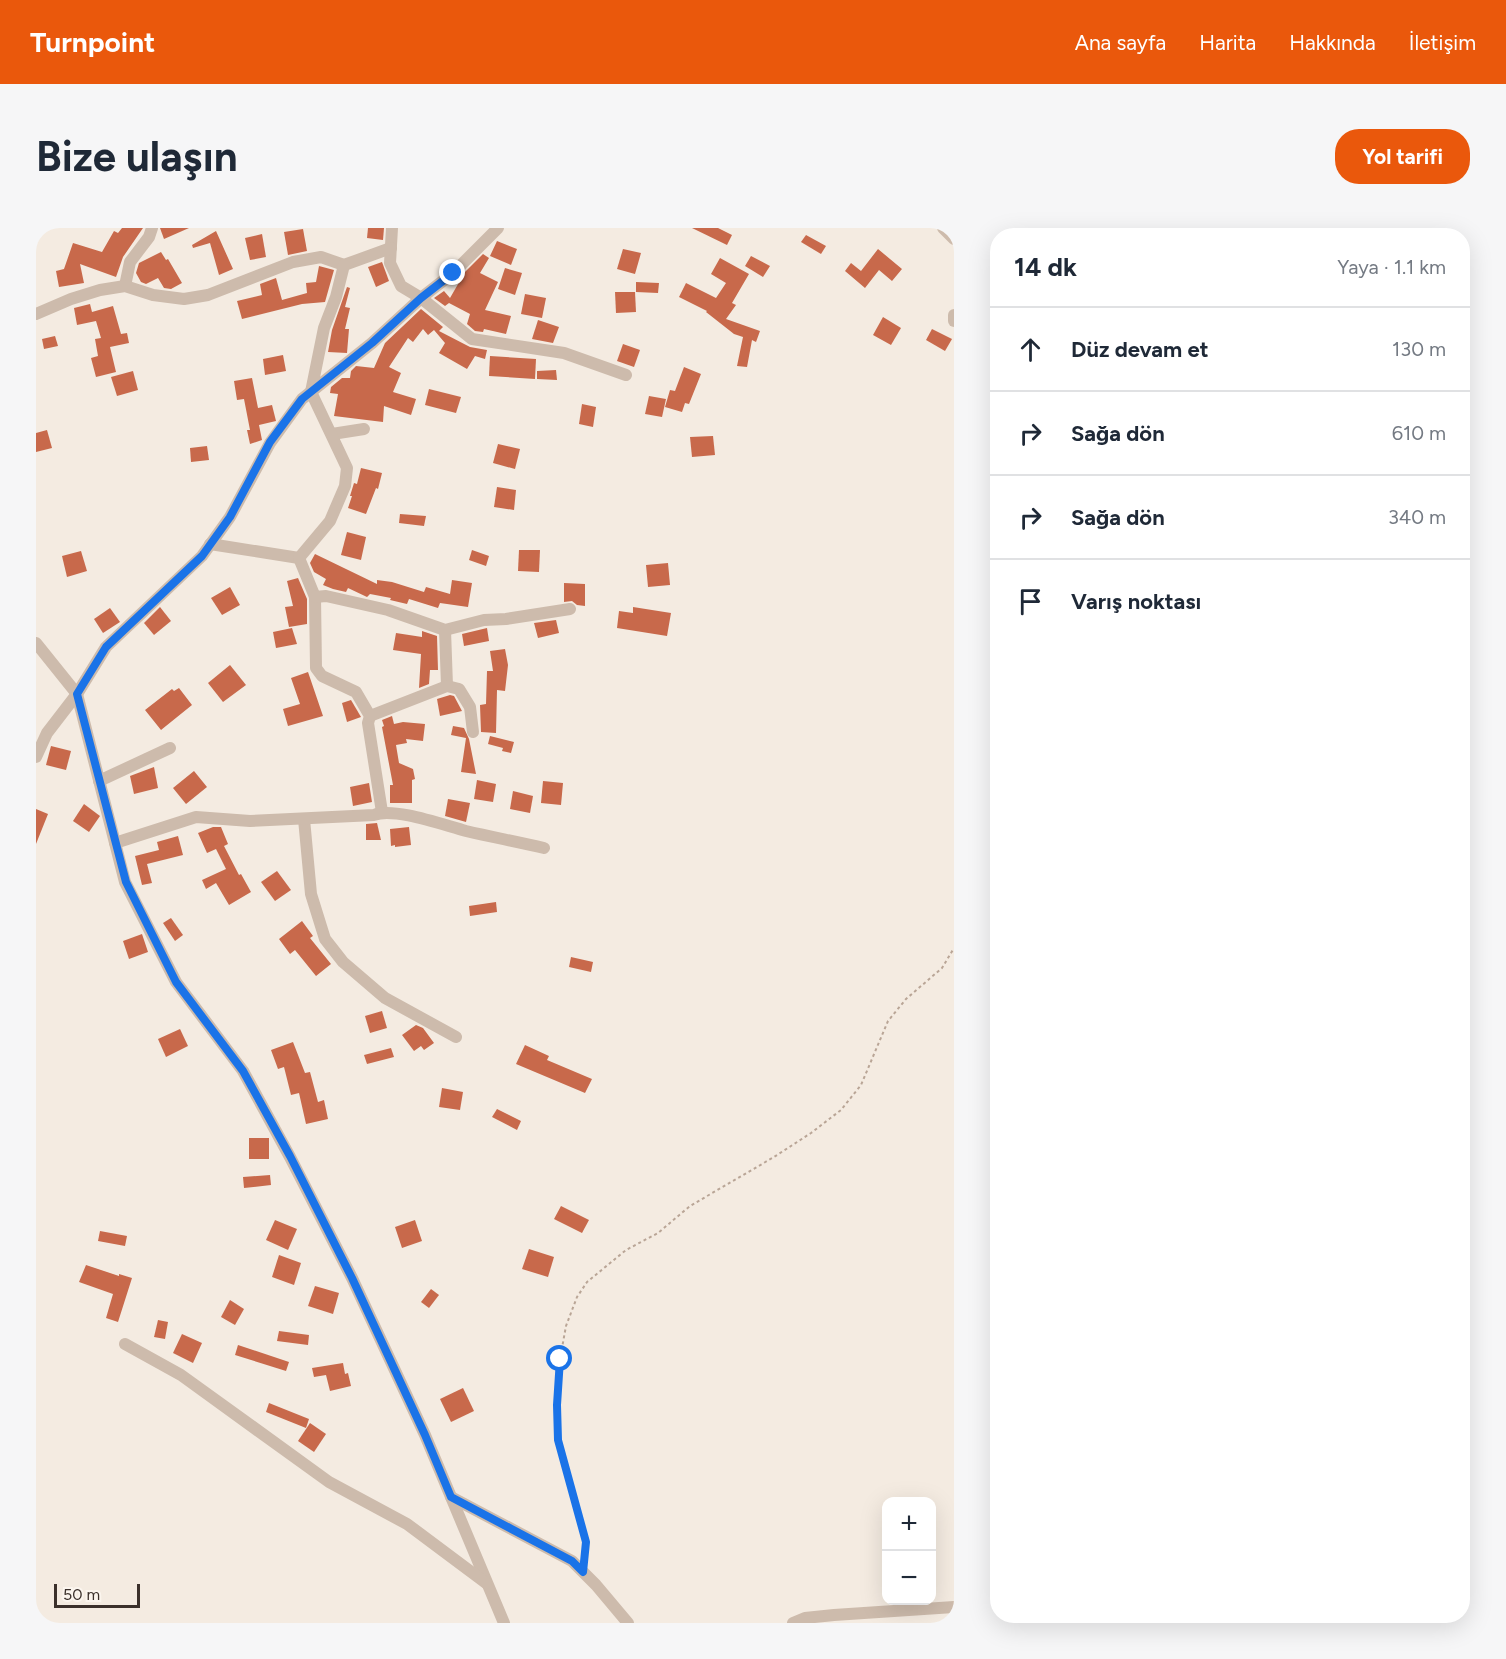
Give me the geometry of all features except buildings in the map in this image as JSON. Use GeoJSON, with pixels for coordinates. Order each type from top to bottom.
{"type":"FeatureCollection","features":[{"type":"Feature","properties":{"kind":"street"},"geometry":{"type":"LineString","coordinates":[[125,286],[130,262],[149,237],[152,228]]}},
{"type":"Feature","properties":{"kind":"street"},"geometry":{"type":"LineString","coordinates":[[392,228],[390,263],[401,286],[421,298],[472,339],[564,353],[626,375]]}},
{"type":"Feature","properties":{"kind":"street"},"geometry":{"type":"LineString","coordinates":[[36,757],[47,733],[77,694],[106,647],[202,556],[230,517],[270,442],[302,399],[372,343],[421,298],[453,273],[498,228]]}},
{"type":"Feature","properties":{"kind":"street"},"geometry":{"type":"LineString","coordinates":[[943,228],[954,239]]}},
{"type":"Feature","properties":{"kind":"street"},"geometry":{"type":"LineString","coordinates":[[36,314],[71,299],[100,290],[125,286],[153,295],[184,299],[208,295],[293,262],[321,257],[344,265],[391,248]]}},
{"type":"Feature","properties":{"kind":"street"},"geometry":{"type":"LineString","coordinates":[[299,558],[330,521],[345,486],[347,468],[311,392],[324,328],[336,297],[344,265]]}},
{"type":"Feature","properties":{"kind":"street"},"geometry":{"type":"LineString","coordinates":[[954,315],[954,321]]}},
{"type":"Feature","properties":{"kind":"street"},"geometry":{"type":"LineString","coordinates":[[332,434],[364,429]]}},
{"type":"Feature","properties":{"kind":"street"},"geometry":{"type":"LineString","coordinates":[[210,544],[299,558]]}},
{"type":"Feature","properties":{"kind":"street"},"geometry":{"type":"LineString","coordinates":[[299,558],[315,597],[316,668],[322,676],[356,692],[370,716],[368,723],[382,812]]}},
{"type":"Feature","properties":{"kind":"street"},"geometry":{"type":"LineString","coordinates":[[315,597],[327,596],[388,610],[445,630],[484,620],[506,620],[570,609]]}},
{"type":"Feature","properties":{"kind":"street"},"geometry":{"type":"LineString","coordinates":[[445,630],[447,686]]}},
{"type":"Feature","properties":{"kind":"street"},"geometry":{"type":"LineString","coordinates":[[36,643],[77,694],[126,882],[176,982],[243,1071],[290,1156],[352,1278],[425,1435],[504,1623]]}},
{"type":"Feature","properties":{"kind":"street"},"geometry":{"type":"LineString","coordinates":[[370,716],[447,686],[459,689],[470,706],[473,732]]}},
{"type":"Feature","properties":{"kind":"street"},"geometry":{"type":"LineString","coordinates":[[99,781],[170,748]]}},
{"type":"Feature","properties":{"kind":"street"},"geometry":{"type":"LineString","coordinates":[[115,843],[196,818],[304,819],[374,815],[382,812],[420,818],[466,831],[544,848]]}},
{"type":"Feature","properties":{"kind":"street"},"geometry":{"type":"LineString","coordinates":[[304,819],[312,894],[325,939],[343,962],[385,998],[456,1037]]}},
{"type":"Feature","properties":{"kind":"street"},"geometry":{"type":"LineString","coordinates":[[125,1344],[181,1375],[329,1482],[407,1524],[487,1583]]}},
{"type":"Feature","properties":{"kind":"street"},"geometry":{"type":"LineString","coordinates":[[451,1497],[572,1561],[628,1623]]}},
{"type":"Feature","properties":{"kind":"street"},"geometry":{"type":"LineString","coordinates":[[793,1623],[805,1618],[834,1615],[954,1607]]}},
{"type":"Feature","properties":{"kind":"path"},"geometry":{"type":"LineString","coordinates":[[583,1572],[586,1542],[558,1440],[557,1405],[560,1359],[566,1326],[577,1297],[587,1282],[626,1250],[658,1233],[690,1206],[774,1157],[841,1110],[861,1084],[888,1021],[906,999],[942,969],[954,948]]}},
{"type":"Feature","properties":{"kind":"route"},"geometry":{"type":"LineString","coordinates":[[453,273],[421,298],[372,343],[302,399],[270,442],[230,517],[202,556],[106,647],[77,694],[126,882],[176,982],[243,1071],[290,1156],[352,1278],[425,1435],[451,1497],[572,1561],[583,1572],[586,1542],[558,1440],[557,1405],[560,1359]]}}]}
